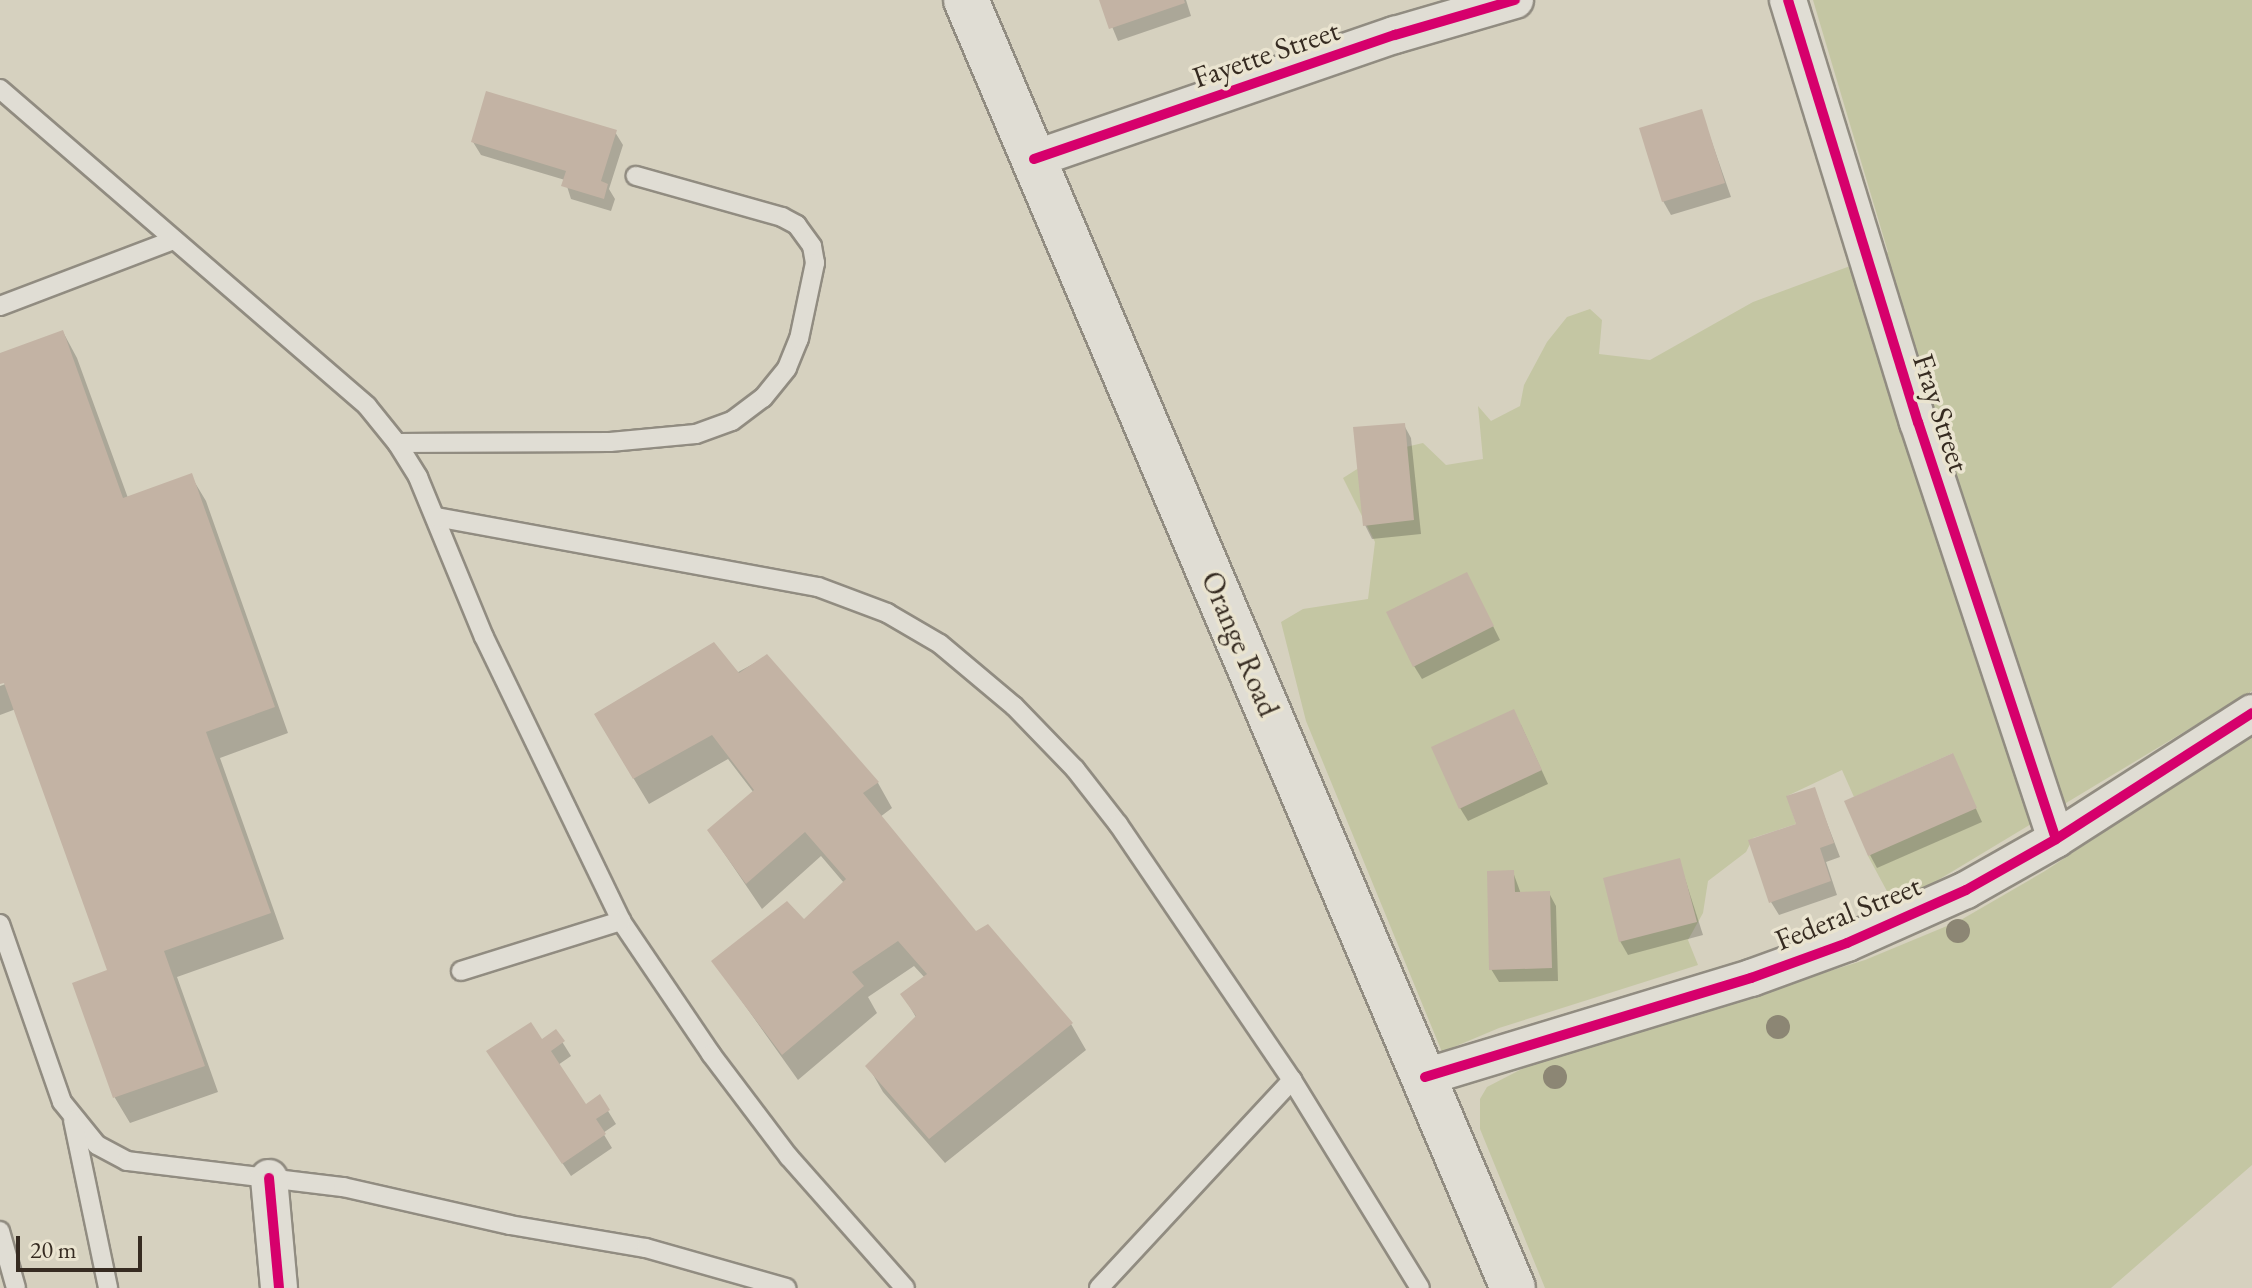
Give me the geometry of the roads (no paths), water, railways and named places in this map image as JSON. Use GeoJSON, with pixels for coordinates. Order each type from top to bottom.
{"type":"FeatureCollection","features":[{"type":"Feature","properties":{"kind":"main road","name":"Orange Road"},"geometry":{"type":"LineString","coordinates":[[966,0],[1513,1288]]}},
{"type":"Feature","properties":{"kind":"street","name":"Fayette Street"},"geometry":{"type":"LineString","coordinates":[[1034,159],[1395,35],[1515,0]]}},
{"type":"Feature","properties":{"kind":"street","name":"Fray Street"},"geometry":{"type":"LineString","coordinates":[[1788,0],[1918,422],[2056,839]]}},
{"type":"Feature","properties":{"kind":"street","name":"Federal Street"},"geometry":{"type":"LineString","coordinates":[[1425,1077],[1751,978],[1847,943],[1966,890],[2056,839],[2252,713]]}},
{"type":"Feature","properties":{"kind":"street"},"geometry":{"type":"LineString","coordinates":[[269,1178],[279,1288]]}},
{"type":"Feature","properties":{"kind":"lane"},"geometry":{"type":"LineString","coordinates":[[0,89],[367,406],[397,443],[436,517],[484,637],[621,921],[711,1054],[789,1157],[905,1288]]}},
{"type":"Feature","properties":{"kind":"lane"},"geometry":{"type":"LineString","coordinates":[[397,443],[610,442],[696,434],[732,421],[763,398],[787,368],[799,339],[815,263],[812,246],[797,225],[782,217],[636,176]]}},
{"type":"Feature","properties":{"kind":"lane"},"geometry":{"type":"LineString","coordinates":[[0,306],[174,240]]}},
{"type":"Feature","properties":{"kind":"lane"},"geometry":{"type":"LineString","coordinates":[[436,517],[818,587],[887,613],[940,644],[1014,706],[1075,769],[1292,1080],[1420,1288]]}},
{"type":"Feature","properties":{"kind":"lane"},"geometry":{"type":"LineString","coordinates":[[461,971],[621,921]]}},
{"type":"Feature","properties":{"kind":"lane"},"geometry":{"type":"LineString","coordinates":[[0,924],[62,1102],[73,1120],[97,1145],[127,1161],[343,1187],[510,1225],[646,1248],[786,1288]]}},
{"type":"Feature","properties":{"kind":"lane"},"geometry":{"type":"LineString","coordinates":[[1099,1288],[1292,1080]]}},
{"type":"Feature","properties":{"kind":"lane"},"geometry":{"type":"LineString","coordinates":[[73,1120],[108,1288]]}},
{"type":"Feature","properties":{"kind":"lane"},"geometry":{"type":"LineString","coordinates":[[0,1231],[16,1288]]}}]}
